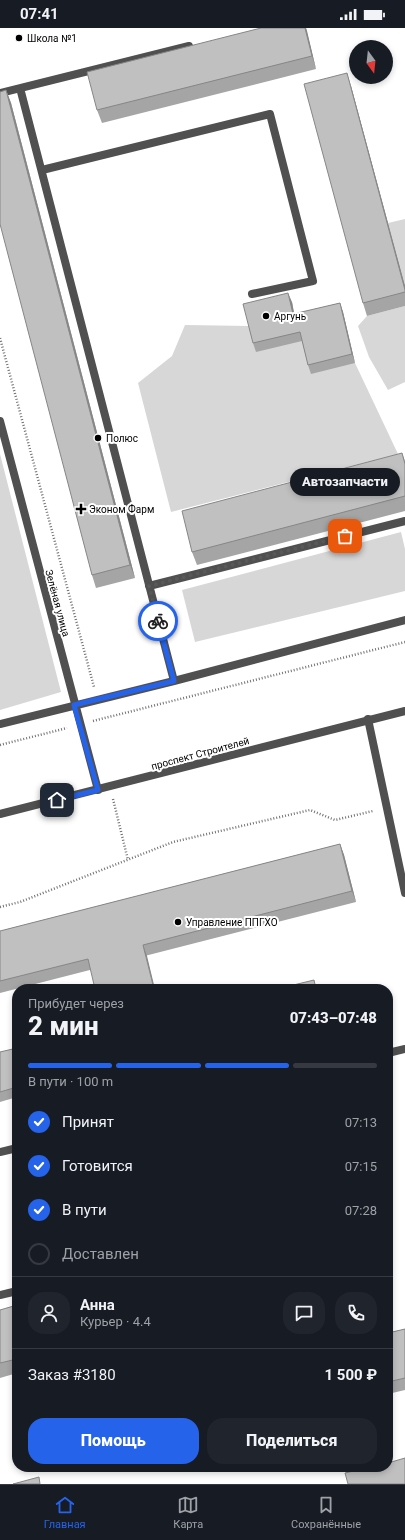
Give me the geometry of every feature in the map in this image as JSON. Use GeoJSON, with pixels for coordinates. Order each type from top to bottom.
{"type":"FeatureCollection","features":[{"type":"Feature","properties":{"kind":"street"},"geometry":{"type":"LineString","coordinates":[[0,93],[201,43]]}},
{"type":"Feature","properties":{"kind":"street"},"geometry":{"type":"LineString","coordinates":[[20,88],[174,681]]}},
{"type":"Feature","properties":{"kind":"street"},"geometry":{"type":"LineString","coordinates":[[42,170],[270,114],[312,281],[252,294]]}},
{"type":"Feature","properties":{"kind":"street","name":"Зелёная улица"},"geometry":{"type":"LineString","coordinates":[[0,421],[74,705],[98,790]]}},
{"type":"Feature","properties":{"kind":"street"},"geometry":{"type":"LineString","coordinates":[[149,586],[405,521]]}},
{"type":"Feature","properties":{"kind":"street"},"geometry":{"type":"LineString","coordinates":[[0,724],[174,681],[405,620]]}},
{"type":"Feature","properties":{"kind":"street","name":"проспект Строителей"},"geometry":{"type":"LineString","coordinates":[[0,814],[98,790],[368,719],[405,711]]}},
{"type":"Feature","properties":{"kind":"street"},"geometry":{"type":"LineString","coordinates":[[368,719],[405,893]]}},
{"type":"Feature","properties":{"kind":"street"},"geometry":{"type":"LineString","coordinates":[[393,1052],[405,1049]]}},
{"type":"Feature","properties":{"kind":"street"},"geometry":{"type":"LineString","coordinates":[[0,1152],[12,1149]]}},
{"type":"Feature","properties":{"kind":"street"},"geometry":{"type":"LineString","coordinates":[[0,1295],[12,1292]]}},
{"type":"Feature","properties":{"kind":"path"},"geometry":{"type":"LineString","coordinates":[[0,338],[98,699]]}},
{"type":"Feature","properties":{"kind":"path"},"geometry":{"type":"LineString","coordinates":[[0,746],[405,642]]}},
{"type":"Feature","properties":{"kind":"path"},"geometry":{"type":"LineString","coordinates":[[0,907],[20,902],[173,842],[310,810],[335,820],[386,808]]}},
{"type":"Feature","properties":{"kind":"shaded area"},"geometry":{"type":"Polygon","coordinates":[[[405,219],[405,286],[388,223],[405,219]]]}},
{"type":"Feature","properties":{"kind":"shaded area"},"geometry":{"type":"Polygon","coordinates":[[[405,306],[405,382],[388,390],[369,357],[358,326],[367,316],[405,306]]]}},
{"type":"Feature","properties":{"kind":"shaded area"},"geometry":{"type":"Polygon","coordinates":[[[185,325],[250,326],[303,340],[355,363],[398,454],[171,512],[138,383],[172,356],[185,325]]]}},
{"type":"Feature","properties":{"kind":"shaded area"},"geometry":{"type":"Polygon","coordinates":[[[0,454],[61,692],[0,710],[0,454]]]}},
{"type":"Feature","properties":{"kind":"shaded area"},"geometry":{"type":"Polygon","coordinates":[[[401,532],[405,549],[405,591],[195,642],[182,590],[401,532]]]}},
{"type":"Feature","properties":{"kind":"building"},"geometry":{"type":"Polygon","coordinates":[[[261,28],[305,28],[312,56],[97,110],[87,72],[261,28]]]}},
{"type":"Feature","properties":{"kind":"building"},"geometry":{"type":"Polygon","coordinates":[[[347,73],[405,292],[363,303],[304,84],[347,73]]]}},
{"type":"Feature","properties":{"kind":"building"},"geometry":{"type":"Polygon","coordinates":[[[6,90],[130,565],[92,575],[0,224],[0,92],[6,90]]]}},
{"type":"Feature","properties":{"kind":"building"},"geometry":{"type":"Polygon","coordinates":[[[288,293],[293,314],[340,303],[352,354],[308,365],[300,332],[253,343],[243,304],[288,293]]]}},
{"type":"Feature","properties":{"kind":"building"},"geometry":{"type":"Polygon","coordinates":[[[402,453],[405,464],[405,496],[192,552],[182,511],[402,453]]]}},
{"type":"Feature","properties":{"kind":"building","name":"Управление ППГХО"},"geometry":{"type":"Polygon","coordinates":[[[340,844],[352,891],[143,945],[153,984],[94,984],[88,959],[0,981],[0,931],[340,844]]]}},
{"type":"Feature","properties":{"kind":"building"},"geometry":{"type":"Polygon","coordinates":[[[314,980],[315,984],[298,984],[314,980]]]}},
{"type":"Feature","properties":{"kind":"building"},"geometry":{"type":"Polygon","coordinates":[[[12,1049],[12,1088],[0,1092],[0,1052],[12,1049]]]}},
{"type":"Feature","properties":{"kind":"building"},"geometry":{"type":"Polygon","coordinates":[[[12,1306],[12,1360],[0,1363],[0,1310],[12,1306]]]}},
{"type":"Feature","properties":{"kind":"building"},"geometry":{"type":"Polygon","coordinates":[[[405,1329],[405,1378],[393,1381],[393,1332],[405,1329]]]}},
{"type":"Feature","properties":{"kind":"building"},"geometry":{"type":"Polygon","coordinates":[[[405,1458],[405,1484],[348,1484],[345,1473],[393,1472],[393,1462],[405,1458]]]}},
{"type":"Feature","properties":{"kind":"building"},"geometry":{"type":"Polygon","coordinates":[[[39,1477],[40,1484],[13,1484],[39,1477]]]}},
{"type":"Feature","properties":{"kind":"way so far"},"geometry":{"type":"LineString","coordinates":[[158,621],[149,586],[345,536]]}},
{"type":"Feature","properties":{"kind":"place","name":"Школа №1"},"geometry":{"type":"Point","coordinates":[19,38]}},
{"type":"Feature","properties":{"kind":"place","name":"Аргунь"},"geometry":{"type":"Point","coordinates":[266,316]}},
{"type":"Feature","properties":{"kind":"place","name":"Полюс"},"geometry":{"type":"Point","coordinates":[98,438]}},
{"type":"Feature","properties":{"kind":"place","name":"Эконом Фарм"},"geometry":{"type":"Point","coordinates":[81,509]}},
{"type":"Feature","properties":{"kind":"place","name":"Автозапчасти"},"geometry":{"type":"Point","coordinates":[345,536]}},
{"type":"Feature","properties":{"kind":"place","name":"Управление ППГХО"},"geometry":{"type":"Point","coordinates":[178,922]}},
{"type":"Feature","properties":{"kind":"route"},"geometry":{"type":"LineString","coordinates":[[57,800],[98,790],[74,705],[174,681],[158,621]]}}]}
